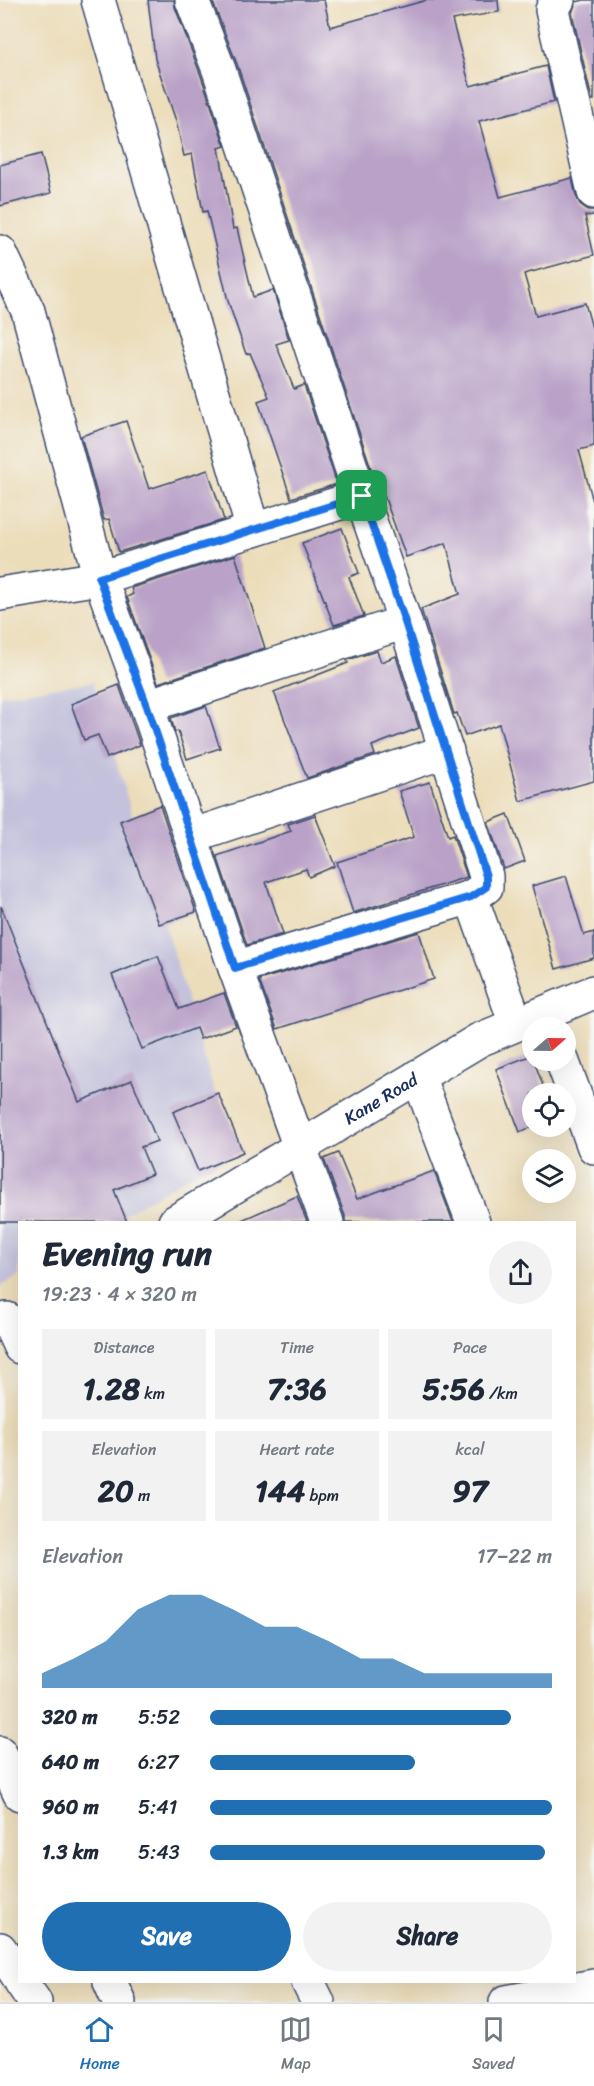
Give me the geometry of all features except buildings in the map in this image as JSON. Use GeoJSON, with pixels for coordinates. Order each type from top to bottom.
{"type":"FeatureCollection","features":[{"type":"Feature","properties":{"kind":"street"},"geometry":{"type":"LineString","coordinates":[[98,0],[254,530]]}},
{"type":"Feature","properties":{"kind":"street"},"geometry":{"type":"LineString","coordinates":[[192,0],[219,70],[344,448],[405,622],[486,876],[486,887],[471,897],[235,968]]}},
{"type":"Feature","properties":{"kind":"street"},"geometry":{"type":"LineString","coordinates":[[558,0],[552,10],[591,173]]}},
{"type":"Feature","properties":{"kind":"street"},"geometry":{"type":"LineString","coordinates":[[0,252],[28,311],[99,578],[147,706],[235,968],[327,1221]]}},
{"type":"Feature","properties":{"kind":"street"},"geometry":{"type":"LineString","coordinates":[[0,594],[99,578],[362,496]]}},
{"type":"Feature","properties":{"kind":"street"},"geometry":{"type":"LineString","coordinates":[[147,706],[405,622]]}},
{"type":"Feature","properties":{"kind":"street"},"geometry":{"type":"LineString","coordinates":[[191,837],[447,751]]}},
{"type":"Feature","properties":{"kind":"street"},"geometry":{"type":"LineString","coordinates":[[471,897],[534,1017]]}},
{"type":"Feature","properties":{"kind":"street","name":"Kane Road"},"geometry":{"type":"LineString","coordinates":[[546,1017],[594,992]]}},
{"type":"Feature","properties":{"kind":"street","name":"Kane Road"},"geometry":{"type":"LineString","coordinates":[[178,1221],[479,1040],[522,1027]]}},
{"type":"Feature","properties":{"kind":"street"},"geometry":{"type":"LineString","coordinates":[[566,1071],[594,1147]]}},
{"type":"Feature","properties":{"kind":"street"},"geometry":{"type":"LineString","coordinates":[[418,1076],[473,1221]]}},
{"type":"Feature","properties":{"kind":"street"},"geometry":{"type":"LineString","coordinates":[[0,1753],[18,1790]]}},
{"type":"Feature","properties":{"kind":"street"},"geometry":{"type":"LineString","coordinates":[[0,1949],[18,1977]]}},
{"type":"Feature","properties":{"kind":"street"},"geometry":{"type":"LineString","coordinates":[[22,1983],[35,2002]]}},
{"type":"Feature","properties":{"kind":"street"},"geometry":{"type":"LineString","coordinates":[[110,1983],[119,2002]]}},
{"type":"Feature","properties":{"kind":"street"},"geometry":{"type":"LineString","coordinates":[[308,1983],[318,2002]]}},
{"type":"Feature","properties":{"kind":"street"},"geometry":{"type":"LineString","coordinates":[[506,2002],[594,1986]]}},
{"type":"Feature","properties":{"kind":"shaded area"},"geometry":{"type":"Polygon","coordinates":[[[93,682],[232,1151],[113,1221],[18,1221],[18,1277],[0,1287],[0,695],[93,682]]]}},
{"type":"Feature","properties":{"kind":"route"},"geometry":{"type":"LineString","coordinates":[[362,496],[447,751],[486,876],[486,887],[471,897],[235,968],[147,706],[99,578],[362,496]]}}]}
